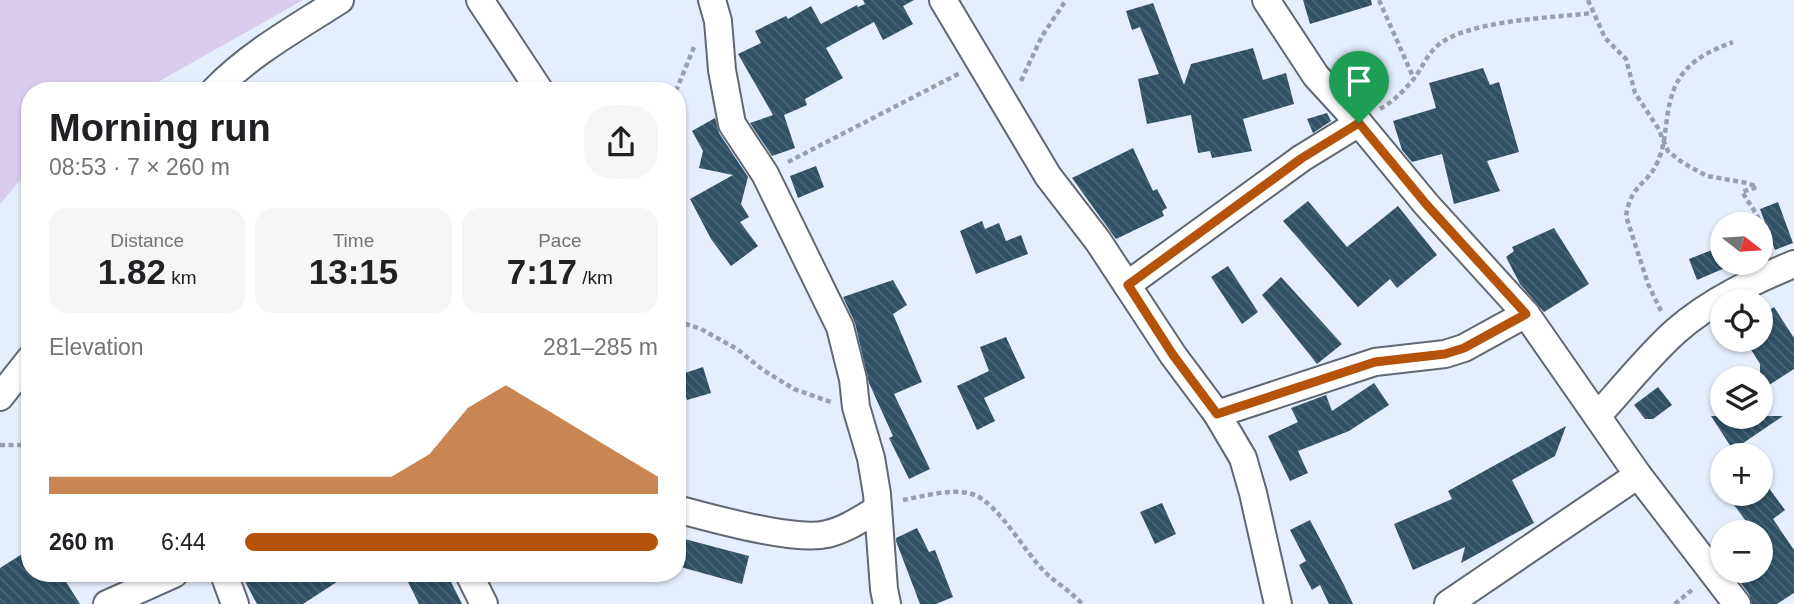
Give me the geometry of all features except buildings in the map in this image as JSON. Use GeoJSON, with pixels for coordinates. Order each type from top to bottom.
{"type":"FeatureCollection","features":[{"type":"Feature","properties":{"kind":"street"},"geometry":{"type":"LineString","coordinates":[[224,82],[238,69],[340,0]]}},
{"type":"Feature","properties":{"kind":"street"},"geometry":{"type":"LineString","coordinates":[[480,0],[534,82]]}},
{"type":"Feature","properties":{"kind":"street"},"geometry":{"type":"LineString","coordinates":[[712,0],[718,21],[722,70],[733,124],[765,173],[840,327],[853,379],[856,407],[871,458],[887,604]]}},
{"type":"Feature","properties":{"kind":"street"},"geometry":{"type":"LineString","coordinates":[[943,0],[1048,176],[1128,285],[1173,355],[1217,414],[1243,458],[1278,604]]}},
{"type":"Feature","properties":{"kind":"street"},"geometry":{"type":"LineString","coordinates":[[1266,0],[1316,76],[1426,204],[1526,314],[1638,475],[1737,604]]}},
{"type":"Feature","properties":{"kind":"street"},"geometry":{"type":"LineString","coordinates":[[1128,285],[1302,158],[1359,123]]}},
{"type":"Feature","properties":{"kind":"street"},"geometry":{"type":"LineString","coordinates":[[1598,415],[1675,332],[1748,284],[1794,264]]}},
{"type":"Feature","properties":{"kind":"street"},"geometry":{"type":"LineString","coordinates":[[1217,414],[1375,362],[1445,354],[1464,348],[1526,314]]}},
{"type":"Feature","properties":{"kind":"street"},"geometry":{"type":"LineString","coordinates":[[0,397],[21,370]]}},
{"type":"Feature","properties":{"kind":"street"},"geometry":{"type":"LineString","coordinates":[[1448,604],[1638,475]]}},
{"type":"Feature","properties":{"kind":"street"},"geometry":{"type":"LineString","coordinates":[[686,511],[754,528],[826,535],[876,510]]}},
{"type":"Feature","properties":{"kind":"street"},"geometry":{"type":"LineString","coordinates":[[107,604],[156,582]]}},
{"type":"Feature","properties":{"kind":"street"},"geometry":{"type":"LineString","coordinates":[[227,582],[235,604]]}},
{"type":"Feature","properties":{"kind":"street"},"geometry":{"type":"LineString","coordinates":[[472,582],[484,604]]}},
{"type":"Feature","properties":{"kind":"path"},"geometry":{"type":"LineString","coordinates":[[1015,123],[1016,99],[1027,65],[1066,0]]}},
{"type":"Feature","properties":{"kind":"path"},"geometry":{"type":"LineString","coordinates":[[1378,0],[1414,79]]}},
{"type":"Feature","properties":{"kind":"path"},"geometry":{"type":"LineString","coordinates":[[1588,0],[1605,38],[1626,59],[1635,93],[1658,128],[1668,152],[1707,176],[1757,187],[1742,192],[1755,212]]}},
{"type":"Feature","properties":{"kind":"path"},"geometry":{"type":"LineString","coordinates":[[1359,123],[1393,102],[1414,79],[1435,48],[1450,37],[1507,22],[1592,13]]}},
{"type":"Feature","properties":{"kind":"path"},"geometry":{"type":"LineString","coordinates":[[1675,332],[1660,310],[1648,284],[1626,216],[1630,197],[1636,187],[1656,166],[1664,144],[1670,96],[1682,73],[1708,51],[1733,42]]}},
{"type":"Feature","properties":{"kind":"path"},"geometry":{"type":"LineString","coordinates":[[765,173],[980,63]]}},
{"type":"Feature","properties":{"kind":"path"},"geometry":{"type":"LineString","coordinates":[[686,324],[701,329],[737,349],[763,370],[794,389],[826,401],[856,407]]}},
{"type":"Feature","properties":{"kind":"path"},"geometry":{"type":"LineString","coordinates":[[0,445],[21,445]]}},
{"type":"Feature","properties":{"kind":"path"},"geometry":{"type":"LineString","coordinates":[[876,510],[895,502],[944,493],[979,497],[991,506],[1045,572],[1082,604]]}},
{"type":"Feature","properties":{"kind":"shaded area"},"geometry":{"type":"Polygon","coordinates":[[[0,0],[303,0],[158,82],[21,82],[21,180],[0,204],[0,0]]]}},
{"type":"Feature","properties":{"kind":"route"},"geometry":{"type":"LineString","coordinates":[[1359,123],[1426,204],[1526,314],[1464,348],[1427,357],[1375,362],[1217,414],[1173,355],[1128,285],[1302,158],[1359,123]]}}]}
